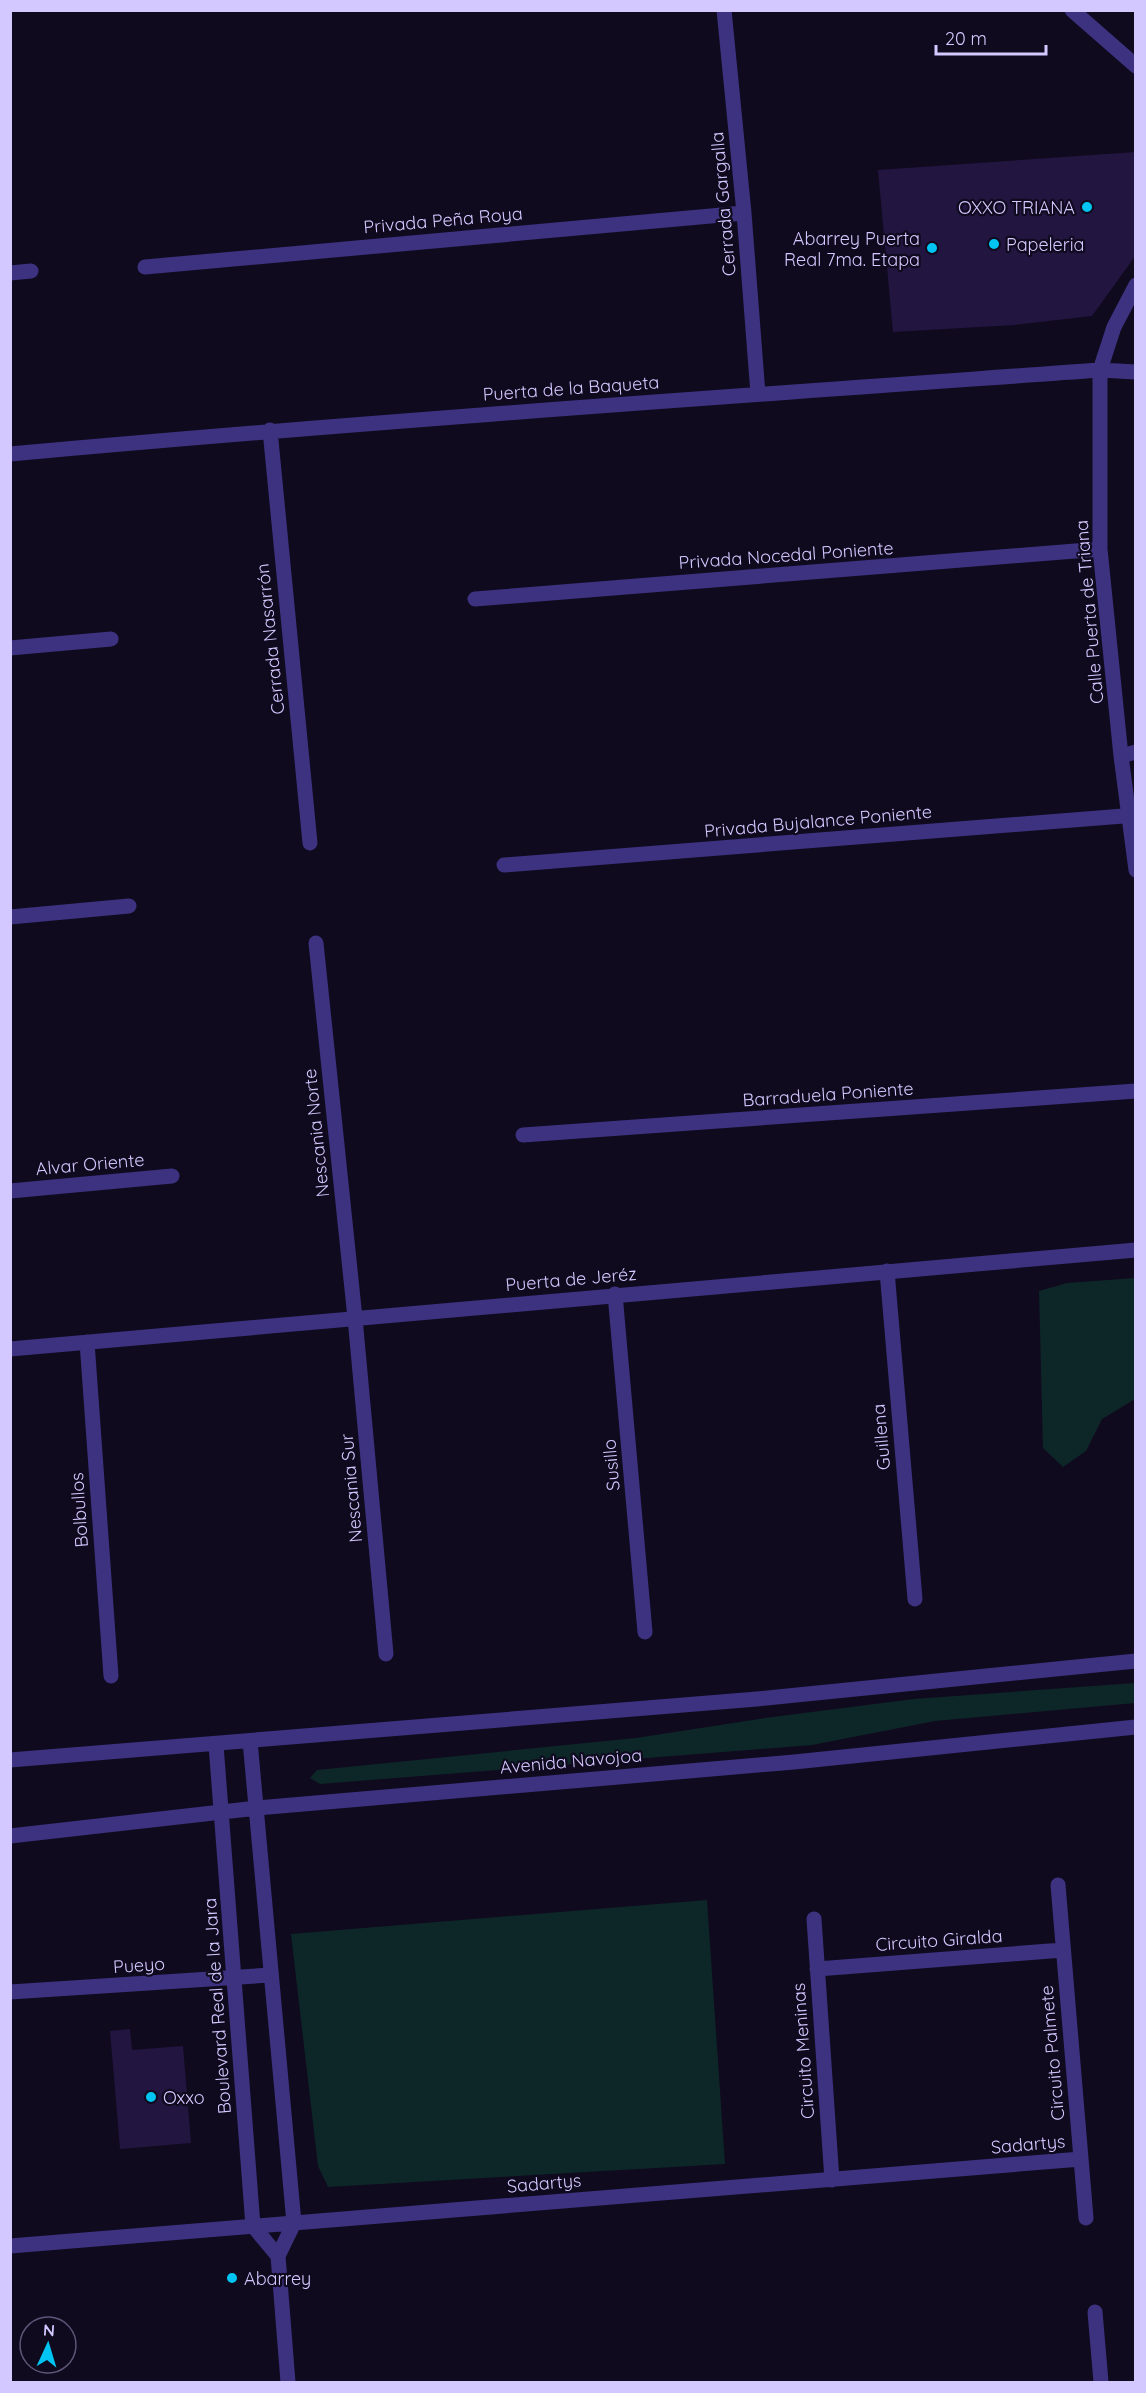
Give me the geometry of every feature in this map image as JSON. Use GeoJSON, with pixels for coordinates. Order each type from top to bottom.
{"type":"FeatureCollection","features":[{"type":"Feature","properties":{"kind":"street","name":"Cerrada Gargalla"},"geometry":{"type":"LineString","coordinates":[[724,10],[744,213],[758,394]]}},
{"type":"Feature","properties":{"kind":"street"},"geometry":{"type":"LineString","coordinates":[[1072,10],[1136,66]]}},
{"type":"Feature","properties":{"kind":"street","name":"Privada Peña Roya"},"geometry":{"type":"LineString","coordinates":[[145,267],[744,213]]}},
{"type":"Feature","properties":{"kind":"street"},"geometry":{"type":"LineString","coordinates":[[10,273],[31,271]]}},
{"type":"Feature","properties":{"kind":"street","name":"Calle Puerta de Triana"},"geometry":{"type":"LineString","coordinates":[[1136,285],[1114,327],[1100,370],[1100,549],[1128,754],[1136,870]]}},
{"type":"Feature","properties":{"kind":"street","name":"Puerta de la Baqueta"},"geometry":{"type":"LineString","coordinates":[[10,454],[270,430],[758,394],[1100,370],[1136,372]]}},
{"type":"Feature","properties":{"kind":"street","name":"Cerrada Nasarrón"},"geometry":{"type":"LineString","coordinates":[[270,430],[310,843]]}},
{"type":"Feature","properties":{"kind":"street","name":"Privada Nocedal Poniente"},"geometry":{"type":"LineString","coordinates":[[475,599],[1100,549]]}},
{"type":"Feature","properties":{"kind":"street"},"geometry":{"type":"LineString","coordinates":[[10,648],[111,639]]}},
{"type":"Feature","properties":{"kind":"street","name":"Privada Bujalance Poniente"},"geometry":{"type":"LineString","coordinates":[[504,865],[1132,815]]}},
{"type":"Feature","properties":{"kind":"street"},"geometry":{"type":"LineString","coordinates":[[10,917],[129,906]]}},
{"type":"Feature","properties":{"kind":"street","name":"Nescania Norte"},"geometry":{"type":"LineString","coordinates":[[316,943],[355,1318]]}},
{"type":"Feature","properties":{"kind":"street","name":"Barraduela Poniente"},"geometry":{"type":"LineString","coordinates":[[523,1135],[1136,1092]]}},
{"type":"Feature","properties":{"kind":"street","name":"Alvar Oriente"},"geometry":{"type":"LineString","coordinates":[[10,1191],[172,1176]]}},
{"type":"Feature","properties":{"kind":"street","name":"Puerta de Jeréz"},"geometry":{"type":"LineString","coordinates":[[10,1349],[615,1294],[1136,1250]]}},
{"type":"Feature","properties":{"kind":"street","name":"Guillena"},"geometry":{"type":"LineString","coordinates":[[887,1271],[915,1599]]}},
{"type":"Feature","properties":{"kind":"street","name":"Susillo"},"geometry":{"type":"LineString","coordinates":[[615,1294],[645,1632]]}},
{"type":"Feature","properties":{"kind":"street","name":"Nescania Sur"},"geometry":{"type":"LineString","coordinates":[[355,1318],[386,1654]]}},
{"type":"Feature","properties":{"kind":"street","name":"Bolbullos"},"geometry":{"type":"LineString","coordinates":[[87,1342],[111,1676]]}},
{"type":"Feature","properties":{"kind":"street"},"geometry":{"type":"LineString","coordinates":[[10,1760],[757,1700],[1136,1660]]}},
{"type":"Feature","properties":{"kind":"street","name":"Avenida Navojoa"},"geometry":{"type":"LineString","coordinates":[[10,1836],[257,1808],[794,1762],[1136,1727]]}},
{"type":"Feature","properties":{"kind":"street"},"geometry":{"type":"LineString","coordinates":[[250,1742],[294,2223],[278,2256],[288,2382]]}},
{"type":"Feature","properties":{"kind":"street","name":"Boulevard Real de la Jara"},"geometry":{"type":"LineString","coordinates":[[216,1744],[253,2226]]}},
{"type":"Feature","properties":{"kind":"street","name":"Circuito Palmete"},"geometry":{"type":"LineString","coordinates":[[1058,1885],[1086,2218]]}},
{"type":"Feature","properties":{"kind":"street","name":"Circuito Meninas"},"geometry":{"type":"LineString","coordinates":[[814,1919],[832,2180]]}},
{"type":"Feature","properties":{"kind":"street","name":"Circuito Giralda"},"geometry":{"type":"LineString","coordinates":[[817,1969],[1063,1950]]}},
{"type":"Feature","properties":{"kind":"street","name":"Pueyo"},"geometry":{"type":"LineString","coordinates":[[10,1992],[271,1975]]}},
{"type":"Feature","properties":{"kind":"street","name":"Sadartys"},"geometry":{"type":"LineString","coordinates":[[10,2246],[1081,2159]]}},
{"type":"Feature","properties":{"kind":"street"},"geometry":{"type":"LineString","coordinates":[[253,2226],[278,2256]]}},
{"type":"Feature","properties":{"kind":"street"},"geometry":{"type":"LineString","coordinates":[[1095,2312],[1101,2382]]}},
{"type":"Feature","properties":{"kind":"green space"},"geometry":{"type":"Polygon","coordinates":[[[1135,1278],[1135,1399],[1102,1419],[1086,1451],[1063,1467],[1043,1448],[1039,1291],[1067,1283],[1135,1278]]]}},
{"type":"Feature","properties":{"kind":"green space"},"geometry":{"type":"Polygon","coordinates":[[[1135,1683],[1135,1703],[935,1721],[812,1745],[320,1784],[310,1778],[317,1770],[636,1738],[765,1718],[914,1699],[1135,1683]]]}},
{"type":"Feature","properties":{"kind":"green space"},"geometry":{"type":"Polygon","coordinates":[[[707,1900],[725,2164],[328,2187],[318,2166],[291,1934],[707,1900]]]}},
{"type":"Feature","properties":{"kind":"building"},"geometry":{"type":"Polygon","coordinates":[[[1136,152],[1136,255],[1092,316],[1014,325],[893,332],[878,170],[1136,152]]]}},
{"type":"Feature","properties":{"kind":"building","name":"Oxxo"},"geometry":{"type":"Polygon","coordinates":[[[130,2029],[132,2050],[183,2046],[191,2143],[120,2149],[110,2031],[130,2029]]]}},
{"type":"Feature","properties":{"kind":"place","name":"OXXO TRIANA"},"geometry":{"type":"Point","coordinates":[1087,207]}},
{"type":"Feature","properties":{"kind":"place","name":"Papeleria"},"geometry":{"type":"Point","coordinates":[994,244]}},
{"type":"Feature","properties":{"kind":"place","name":"Abarrey Puerta Real 7ma. Etapa"},"geometry":{"type":"Point","coordinates":[932,248]}},
{"type":"Feature","properties":{"kind":"place","name":"Oxxo"},"geometry":{"type":"Point","coordinates":[151,2097]}},
{"type":"Feature","properties":{"kind":"place","name":"Abarrey"},"geometry":{"type":"Point","coordinates":[232,2278]}}]}
